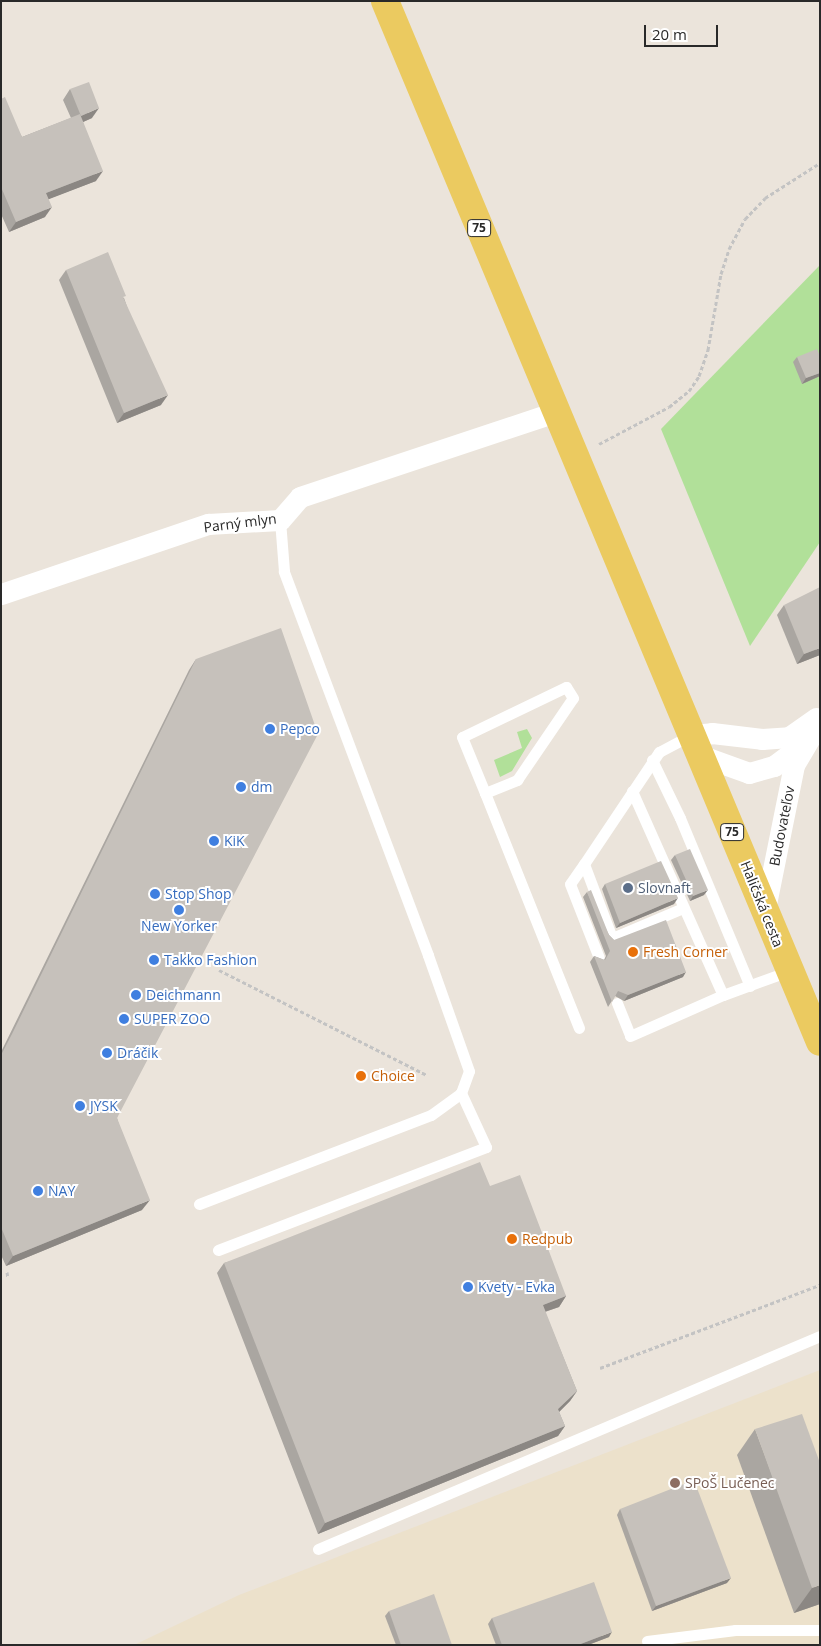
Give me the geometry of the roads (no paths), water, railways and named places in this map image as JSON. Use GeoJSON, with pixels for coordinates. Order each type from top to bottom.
{"type":"FeatureCollection","features":[{"type":"Feature","properties":{"kind":"main road","name":"75"},"geometry":{"type":"LineString","coordinates":[[384,1],[556,412]]}},
{"type":"Feature","properties":{"kind":"main road","name":"Haličská cesta"},"geometry":{"type":"LineString","coordinates":[[556,412],[695,745],[766,909],[789,971],[820,1042]]}},
{"type":"Feature","properties":{"kind":"street","name":"Parný mlyn"},"geometry":{"type":"LineString","coordinates":[[1,594],[208,524],[280,520],[300,497],[556,412]]}},
{"type":"Feature","properties":{"kind":"street"},"geometry":{"type":"LineString","coordinates":[[695,745],[712,733],[762,739],[789,737],[820,715]]}},
{"type":"Feature","properties":{"kind":"street","name":"Budovateľov"},"geometry":{"type":"LineString","coordinates":[[766,909],[794,765],[804,744],[820,721]]}},
{"type":"Feature","properties":{"kind":"street","name":"Budovateľov"},"geometry":{"type":"LineString","coordinates":[[695,745],[749,773],[774,766],[804,744]]}},
{"type":"Feature","properties":{"kind":"lane"},"geometry":{"type":"LineString","coordinates":[[199,1204],[431,1115],[461,1093],[468,1071],[464,1052],[284,571],[280,520]]}},
{"type":"Feature","properties":{"kind":"lane"},"geometry":{"type":"LineString","coordinates":[[485,794],[517,780],[573,698],[566,687],[462,737],[579,1028]]}},
{"type":"Feature","properties":{"kind":"lane"},"geometry":{"type":"LineString","coordinates":[[599,958],[570,884],[659,752],[695,745]]}},
{"type":"Feature","properties":{"kind":"lane"},"geometry":{"type":"LineString","coordinates":[[652,760],[680,818],[750,986]]}},
{"type":"Feature","properties":{"kind":"lane"},"geometry":{"type":"LineString","coordinates":[[632,792],[682,908],[723,995]]}},
{"type":"Feature","properties":{"kind":"lane"},"geometry":{"type":"LineString","coordinates":[[584,864],[612,938],[682,908]]}},
{"type":"Feature","properties":{"kind":"lane"},"geometry":{"type":"LineString","coordinates":[[617,1003],[630,1036],[723,995],[789,971]]}},
{"type":"Feature","properties":{"kind":"lane"},"geometry":{"type":"LineString","coordinates":[[218,1250],[486,1147],[461,1093]]}},
{"type":"Feature","properties":{"kind":"lane"},"geometry":{"type":"LineString","coordinates":[[318,1550],[820,1336]]}},
{"type":"Feature","properties":{"kind":"lane"},"geometry":{"type":"LineString","coordinates":[[647,1642],[735,1630],[820,1630]]}},
{"type":"Feature","properties":{"kind":"place","name":"Pepco"},"geometry":{"type":"Point","coordinates":[270,729]}},
{"type":"Feature","properties":{"kind":"place","name":"dm"},"geometry":{"type":"Point","coordinates":[241,787]}},
{"type":"Feature","properties":{"kind":"place","name":"KiK"},"geometry":{"type":"Point","coordinates":[214,841]}},
{"type":"Feature","properties":{"kind":"place","name":"Slovnaft"},"geometry":{"type":"Point","coordinates":[628,888]}},
{"type":"Feature","properties":{"kind":"place","name":"Stop Shop"},"geometry":{"type":"Point","coordinates":[155,894]}},
{"type":"Feature","properties":{"kind":"place","name":"New Yorker"},"geometry":{"type":"Point","coordinates":[179,910]}},
{"type":"Feature","properties":{"kind":"place","name":"Fresh Corner"},"geometry":{"type":"Point","coordinates":[633,952]}},
{"type":"Feature","properties":{"kind":"place","name":"Takko Fashion"},"geometry":{"type":"Point","coordinates":[154,960]}},
{"type":"Feature","properties":{"kind":"place","name":"Deichmann"},"geometry":{"type":"Point","coordinates":[136,995]}},
{"type":"Feature","properties":{"kind":"place","name":"SUPER ZOO"},"geometry":{"type":"Point","coordinates":[124,1019]}},
{"type":"Feature","properties":{"kind":"place","name":"Dráčik"},"geometry":{"type":"Point","coordinates":[107,1053]}},
{"type":"Feature","properties":{"kind":"place","name":"Choice"},"geometry":{"type":"Point","coordinates":[361,1076]}},
{"type":"Feature","properties":{"kind":"place","name":"JYSK"},"geometry":{"type":"Point","coordinates":[80,1106]}},
{"type":"Feature","properties":{"kind":"place","name":"NAY"},"geometry":{"type":"Point","coordinates":[38,1191]}},
{"type":"Feature","properties":{"kind":"place","name":"Redpub"},"geometry":{"type":"Point","coordinates":[512,1239]}},
{"type":"Feature","properties":{"kind":"place","name":"Kvety - Evka"},"geometry":{"type":"Point","coordinates":[468,1287]}},
{"type":"Feature","properties":{"kind":"place","name":"SPoŠ Lučenec"},"geometry":{"type":"Point","coordinates":[675,1483]}}]}
